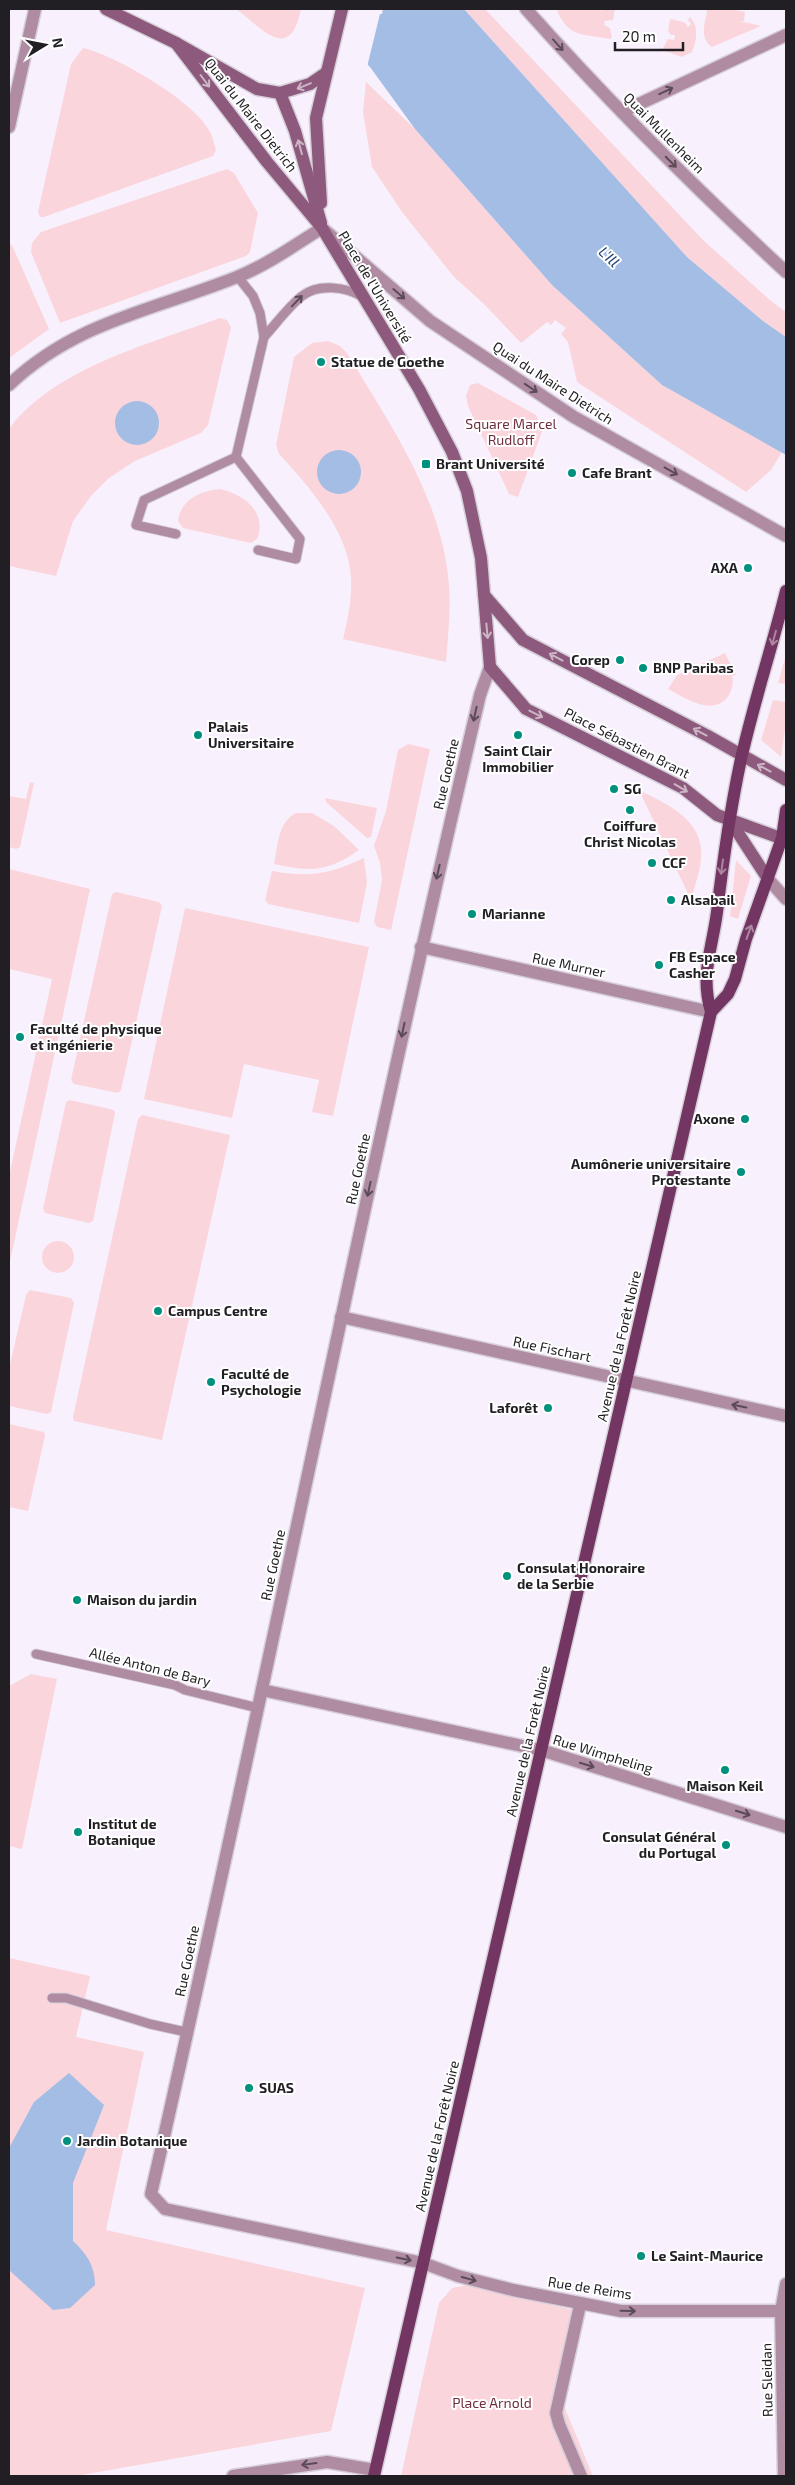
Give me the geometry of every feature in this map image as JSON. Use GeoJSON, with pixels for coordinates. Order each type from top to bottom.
{"type":"FeatureCollection","features":[{"type":"Feature","properties":{"kind":"main road"},"geometry":{"type":"LineString","coordinates":[[729,819],[742,756],[786,591]]}},
{"type":"Feature","properties":{"kind":"main road"},"geometry":{"type":"LineString","coordinates":[[711,1012],[728,994],[735,979],[746,939],[784,839],[786,810]]}},
{"type":"Feature","properties":{"kind":"main road","name":"Avenue de la Forêt Noire"},"geometry":{"type":"LineString","coordinates":[[375,2473],[711,1012],[706,994],[705,974],[715,923],[729,819]]}},
{"type":"Feature","properties":{"kind":"street"},"geometry":{"type":"LineString","coordinates":[[9,127],[35,9]]}},
{"type":"Feature","properties":{"kind":"street","name":"Quai du Maire Dietrich"},"geometry":{"type":"LineString","coordinates":[[106,9],[176,42],[258,89],[280,93],[310,84],[326,73]]}},
{"type":"Feature","properties":{"kind":"street"},"geometry":{"type":"LineString","coordinates":[[322,228],[316,118],[342,9]]}},
{"type":"Feature","properties":{"kind":"street","name":"Quai Mullenheim"},"geometry":{"type":"LineString","coordinates":[[526,9],[590,80],[717,209],[786,272]]}},
{"type":"Feature","properties":{"kind":"street"},"geometry":{"type":"LineString","coordinates":[[622,112],[786,35]]}},
{"type":"Feature","properties":{"kind":"street","name":"Quai du Maire Dietrich"},"geometry":{"type":"LineString","coordinates":[[176,42],[267,162],[322,228],[430,321],[574,418],[786,536]]}},
{"type":"Feature","properties":{"kind":"street","name":"Quai du Maire Dietrich"},"geometry":{"type":"LineString","coordinates":[[280,93],[296,131],[322,228]]}},
{"type":"Feature","properties":{"kind":"street","name":"Place de l'Université"},"geometry":{"type":"LineString","coordinates":[[9,385],[62,345],[96,326],[238,277],[322,228],[419,389],[458,468],[467,491],[481,558],[490,667]]}},
{"type":"Feature","properties":{"kind":"street"},"geometry":{"type":"LineString","coordinates":[[484,595],[523,640],[708,736],[786,780]]}},
{"type":"Feature","properties":{"kind":"street","name":"Place Sébastien Brant"},"geometry":{"type":"LineString","coordinates":[[490,667],[526,709],[683,788],[717,815],[784,839]]}},
{"type":"Feature","properties":{"kind":"street","name":"Rue Goethe"},"geometry":{"type":"LineString","coordinates":[[423,2263],[165,2209],[151,2194],[262,1690],[421,947],[480,695],[490,667]]}},
{"type":"Feature","properties":{"kind":"street"},"geometry":{"type":"LineString","coordinates":[[729,819],[768,879],[786,899]]}},
{"type":"Feature","properties":{"kind":"street","name":"Rue Murner"},"geometry":{"type":"LineString","coordinates":[[421,947],[711,1012]]}},
{"type":"Feature","properties":{"kind":"street","name":"Rue Fischart"},"geometry":{"type":"LineString","coordinates":[[341,1318],[786,1416]]}},
{"type":"Feature","properties":{"kind":"street","name":"Rue Wimpheling"},"geometry":{"type":"LineString","coordinates":[[262,1690],[541,1750],[786,1827]]}},
{"type":"Feature","properties":{"kind":"street","name":"Rue de Reims"},"geometry":{"type":"LineString","coordinates":[[423,2263],[486,2283],[620,2311],[783,2311]]}},
{"type":"Feature","properties":{"kind":"street","name":"Rue Sleidan"},"geometry":{"type":"LineString","coordinates":[[784,2476],[783,2311],[786,2284]]}},
{"type":"Feature","properties":{"kind":"street"},"geometry":{"type":"LineString","coordinates":[[580,2304],[556,2413],[581,2476]]}},
{"type":"Feature","properties":{"kind":"street"},"geometry":{"type":"LineString","coordinates":[[232,2476],[327,2462],[375,2473]]}},
{"type":"Feature","properties":{"kind":"lane"},"geometry":{"type":"LineString","coordinates":[[236,457],[264,337],[260,313],[253,296],[238,277]]}},
{"type":"Feature","properties":{"kind":"lane"},"geometry":{"type":"LineString","coordinates":[[264,337],[303,295],[323,289],[340,288],[354,292],[364,298]]}},
{"type":"Feature","properties":{"kind":"lane"},"geometry":{"type":"LineString","coordinates":[[176,534],[136,525],[144,500],[236,457]]}},
{"type":"Feature","properties":{"kind":"lane"},"geometry":{"type":"LineString","coordinates":[[236,457],[300,539],[296,558],[258,550]]}},
{"type":"Feature","properties":{"kind":"lane","name":"Allée Anton de Bary"},"geometry":{"type":"LineString","coordinates":[[36,1654],[175,1685],[185,1690],[258,1708]]}},
{"type":"Feature","properties":{"kind":"lane"},"geometry":{"type":"LineString","coordinates":[[52,1998],[66,1998],[150,2024],[186,2032]]}},
{"type":"Feature","properties":{"kind":"green space"},"geometry":{"type":"Polygon","coordinates":[[[236,9],[301,9],[296,26],[290,35],[282,38],[274,37],[265,32],[236,9]]]}},
{"type":"Feature","properties":{"kind":"green space"},"geometry":{"type":"Polygon","coordinates":[[[464,9],[485,9],[703,240],[771,301],[786,312],[786,337],[763,321],[687,257],[464,9]]]}},
{"type":"Feature","properties":{"kind":"green space"},"geometry":{"type":"Polygon","coordinates":[[[561,9],[598,9],[602,11],[603,9],[615,9],[613,20],[605,21],[604,25],[610,28],[612,37],[610,39],[592,36],[572,30],[562,20],[557,11],[561,9]]]}},
{"type":"Feature","properties":{"kind":"green space"},"geometry":{"type":"Polygon","coordinates":[[[706,9],[730,9],[745,12],[744,21],[740,21],[761,26],[712,47],[704,35],[706,9]]]}},
{"type":"Feature","properties":{"kind":"green space"},"geometry":{"type":"Polygon","coordinates":[[[690,17],[696,29],[692,52],[682,57],[662,50],[668,39],[674,40],[675,35],[671,35],[668,31],[670,19],[684,22],[688,27],[691,24],[688,20],[690,17]]]}},
{"type":"Feature","properties":{"kind":"green space"},"geometry":{"type":"Polygon","coordinates":[[[83,48],[97,52],[134,70],[189,107],[202,120],[211,134],[216,150],[213,156],[40,217],[38,212],[71,64],[83,48]]]}},
{"type":"Feature","properties":{"kind":"green space"},"geometry":{"type":"Polygon","coordinates":[[[366,82],[415,129],[552,285],[662,385],[782,452],[771,470],[746,492],[577,382],[568,342],[561,334],[566,328],[555,320],[551,325],[547,322],[521,343],[485,305],[454,277],[402,212],[372,167],[363,112],[366,82]]]}},
{"type":"Feature","properties":{"kind":"green space"},"geometry":{"type":"Polygon","coordinates":[[[227,169],[234,173],[258,213],[250,252],[246,256],[60,323],[31,252],[32,243],[41,232],[227,169]]]}},
{"type":"Feature","properties":{"kind":"green space"},"geometry":{"type":"Polygon","coordinates":[[[9,245],[12,245],[49,329],[9,358],[9,245]]]}},
{"type":"Feature","properties":{"kind":"green space"},"geometry":{"type":"Polygon","coordinates":[[[220,318],[227,320],[231,327],[208,425],[201,433],[135,461],[109,478],[91,496],[73,521],[56,576],[9,566],[9,429],[28,408],[51,389],[78,374],[135,348],[220,318]]]}},
{"type":"Feature","properties":{"kind":"green space"},"geometry":{"type":"Polygon","coordinates":[[[328,341],[340,346],[347,353],[381,408],[412,464],[436,522],[444,553],[450,594],[446,662],[343,639],[351,586],[349,561],[343,544],[326,511],[303,480],[279,454],[276,445],[294,357],[312,343],[328,341]]]}},
{"type":"Feature","properties":{"kind":"green space","name":"Square Marcel Rudloff"},"geometry":{"type":"Polygon","coordinates":[[[478,383],[536,415],[543,429],[518,497],[509,494],[468,406],[466,396],[470,385],[478,383]]]}},
{"type":"Feature","properties":{"kind":"green space"},"geometry":{"type":"Polygon","coordinates":[[[220,489],[229,491],[245,500],[256,513],[260,529],[257,539],[251,543],[183,528],[178,521],[180,513],[187,502],[199,494],[220,489]]]}},
{"type":"Feature","properties":{"kind":"green space"},"geometry":{"type":"Polygon","coordinates":[[[725,653],[736,675],[732,676],[733,684],[731,690],[723,702],[708,706],[699,704],[668,689],[677,675],[725,653]]]}},
{"type":"Feature","properties":{"kind":"green space"},"geometry":{"type":"Polygon","coordinates":[[[786,655],[786,684],[778,683],[786,655]]]}},
{"type":"Feature","properties":{"kind":"green space"},"geometry":{"type":"Polygon","coordinates":[[[773,700],[786,702],[786,723],[781,757],[761,740],[773,700]]]}},
{"type":"Feature","properties":{"kind":"green space"},"geometry":{"type":"Polygon","coordinates":[[[408,744],[430,749],[391,930],[377,927],[374,922],[382,880],[380,863],[374,846],[386,811],[398,750],[408,744]]]}},
{"type":"Feature","properties":{"kind":"green space"},"geometry":{"type":"Polygon","coordinates":[[[30,782],[34,783],[20,847],[16,849],[9,847],[9,796],[26,799],[30,782]]]}},
{"type":"Feature","properties":{"kind":"green space"},"geometry":{"type":"Polygon","coordinates":[[[639,790],[661,801],[682,815],[697,834],[701,845],[701,859],[691,900],[639,790]]]}},
{"type":"Feature","properties":{"kind":"green space"},"geometry":{"type":"Polygon","coordinates":[[[325,798],[377,808],[371,837],[367,838],[326,802],[325,798]]]}},
{"type":"Feature","properties":{"kind":"green space"},"geometry":{"type":"Polygon","coordinates":[[[296,813],[312,813],[334,826],[359,850],[338,863],[318,868],[298,868],[274,864],[282,828],[290,817],[296,813]]]}},
{"type":"Feature","properties":{"kind":"green space"},"geometry":{"type":"Polygon","coordinates":[[[364,858],[367,883],[359,923],[268,904],[265,900],[272,871],[298,874],[320,873],[340,868],[364,858]]]}},
{"type":"Feature","properties":{"kind":"green space"},"geometry":{"type":"Polygon","coordinates":[[[736,860],[751,876],[738,919],[730,916],[736,860]]]}},
{"type":"Feature","properties":{"kind":"green space"},"geometry":{"type":"Polygon","coordinates":[[[9,869],[90,889],[9,1266],[9,1176],[52,979],[9,969],[9,869]]]}},
{"type":"Feature","properties":{"kind":"green space"},"geometry":{"type":"Polygon","coordinates":[[[116,892],[159,902],[162,906],[121,1090],[118,1093],[74,1084],[71,1080],[112,894],[116,892]]]}},
{"type":"Feature","properties":{"kind":"green space"},"geometry":{"type":"Polygon","coordinates":[[[185,908],[369,947],[333,1116],[312,1112],[319,1080],[244,1064],[232,1118],[144,1099],[185,908]]]}},
{"type":"Feature","properties":{"kind":"green space"},"geometry":{"type":"Polygon","coordinates":[[[70,1100],[114,1110],[115,1113],[93,1221],[89,1223],[45,1213],[43,1209],[66,1102],[70,1100]]]}},
{"type":"Feature","properties":{"kind":"green space"},"geometry":{"type":"Polygon","coordinates":[[[142,1115],[230,1135],[162,1440],[74,1421],[73,1417],[138,1119],[142,1115]]]}},
{"type":"Feature","properties":{"kind":"green space"},"geometry":{"type":"Polygon","coordinates":[[[58,1241],[69,1246],[74,1257],[69,1268],[58,1273],[47,1268],[42,1257],[47,1246],[58,1241]]]}},
{"type":"Feature","properties":{"kind":"green space"},"geometry":{"type":"Polygon","coordinates":[[[30,1290],[71,1298],[74,1303],[51,1412],[47,1414],[9,1406],[9,1369],[26,1295],[30,1290]]]}},
{"type":"Feature","properties":{"kind":"green space"},"geometry":{"type":"Polygon","coordinates":[[[9,1424],[44,1432],[45,1436],[28,1511],[9,1507],[9,1424]]]}},
{"type":"Feature","properties":{"kind":"green space"},"geometry":{"type":"Polygon","coordinates":[[[31,1674],[57,1679],[22,1849],[9,1846],[9,1686],[31,1674]]]}},
{"type":"Feature","properties":{"kind":"green space","name":"Jardin Botanique"},"geometry":{"type":"Polygon","coordinates":[[[9,1958],[90,1976],[76,2037],[144,2052],[106,2230],[365,2288],[331,2431],[76,2476],[9,2476],[9,1958]]]}},
{"type":"Feature","properties":{"kind":"green space","name":"Place Arnold"},"geometry":{"type":"Polygon","coordinates":[[[468,2285],[586,2313],[564,2406],[593,2476],[401,2476],[439,2303],[452,2288],[468,2285]]]}},
{"type":"Feature","properties":{"kind":"water","name":"L'Ill"},"geometry":{"type":"Polygon","coordinates":[[[311,9],[464,9],[687,257],[763,321],[786,337],[786,455],[662,385],[552,285],[415,129],[370,67],[311,9]]]}},
{"type":"Feature","properties":{"kind":"water"},"geometry":{"type":"Polygon","coordinates":[[[133,401],[141,401],[153,407],[159,423],[153,439],[141,445],[133,445],[121,439],[115,427],[115,419],[121,407],[133,401]]]}},
{"type":"Feature","properties":{"kind":"water"},"geometry":{"type":"Polygon","coordinates":[[[335,450],[343,450],[355,456],[361,472],[355,488],[343,494],[335,494],[323,488],[317,476],[317,468],[323,456],[335,450]]]}},
{"type":"Feature","properties":{"kind":"water"},"geometry":{"type":"Polygon","coordinates":[[[69,2073],[104,2105],[73,2183],[73,2241],[92,2266],[95,2285],[70,2308],[53,2310],[9,2270],[9,2148],[34,2102],[69,2073]]]}},
{"type":"Feature","properties":{"kind":"pier"},"geometry":{"type":"Polygon","coordinates":[[[309,9],[383,9],[382,14],[380,14],[367,67],[309,9]]]}},
{"type":"Feature","properties":{"kind":"place","name":"Statue de Goethe"},"geometry":{"type":"Point","coordinates":[321,362]}},
{"type":"Feature","properties":{"kind":"place","name":"Brant Université"},"geometry":{"type":"Point","coordinates":[426,464]}},
{"type":"Feature","properties":{"kind":"place","name":"Cafe Brant"},"geometry":{"type":"Point","coordinates":[572,473]}},
{"type":"Feature","properties":{"kind":"place","name":"AXA"},"geometry":{"type":"Point","coordinates":[748,568]}},
{"type":"Feature","properties":{"kind":"place","name":"Corep"},"geometry":{"type":"Point","coordinates":[620,660]}},
{"type":"Feature","properties":{"kind":"place","name":"BNP Paribas"},"geometry":{"type":"Point","coordinates":[643,668]}},
{"type":"Feature","properties":{"kind":"place","name":"Palais Universitaire"},"geometry":{"type":"Point","coordinates":[198,735]}},
{"type":"Feature","properties":{"kind":"place","name":"Saint Clair Immobilier"},"geometry":{"type":"Point","coordinates":[518,735]}},
{"type":"Feature","properties":{"kind":"place","name":"SG"},"geometry":{"type":"Point","coordinates":[614,789]}},
{"type":"Feature","properties":{"kind":"place","name":"Coiffure Christ Nicolas"},"geometry":{"type":"Point","coordinates":[630,810]}},
{"type":"Feature","properties":{"kind":"place","name":"CCF"},"geometry":{"type":"Point","coordinates":[652,863]}},
{"type":"Feature","properties":{"kind":"place","name":"Alsabail"},"geometry":{"type":"Point","coordinates":[671,900]}},
{"type":"Feature","properties":{"kind":"place","name":"Marianne"},"geometry":{"type":"Point","coordinates":[472,914]}},
{"type":"Feature","properties":{"kind":"place","name":"FB Espace Casher"},"geometry":{"type":"Point","coordinates":[659,965]}},
{"type":"Feature","properties":{"kind":"place","name":"Faculté de physique et ingénierie"},"geometry":{"type":"Point","coordinates":[20,1037]}},
{"type":"Feature","properties":{"kind":"place","name":"Axone"},"geometry":{"type":"Point","coordinates":[745,1119]}},
{"type":"Feature","properties":{"kind":"place","name":"Aumônerie universitaire Protestante"},"geometry":{"type":"Point","coordinates":[741,1172]}},
{"type":"Feature","properties":{"kind":"place","name":"Campus Centre"},"geometry":{"type":"Point","coordinates":[158,1311]}},
{"type":"Feature","properties":{"kind":"place","name":"Faculté de Psychologie"},"geometry":{"type":"Point","coordinates":[211,1382]}},
{"type":"Feature","properties":{"kind":"place","name":"Laforêt"},"geometry":{"type":"Point","coordinates":[548,1408]}},
{"type":"Feature","properties":{"kind":"place","name":"Consulat Honoraire de la Serbie"},"geometry":{"type":"Point","coordinates":[507,1576]}},
{"type":"Feature","properties":{"kind":"place","name":"Maison du jardin"},"geometry":{"type":"Point","coordinates":[77,1600]}},
{"type":"Feature","properties":{"kind":"place","name":"Maison Keil"},"geometry":{"type":"Point","coordinates":[725,1770]}},
{"type":"Feature","properties":{"kind":"place","name":"Institut de Botanique"},"geometry":{"type":"Point","coordinates":[78,1832]}},
{"type":"Feature","properties":{"kind":"place","name":"Consulat Général du Portugal"},"geometry":{"type":"Point","coordinates":[726,1845]}},
{"type":"Feature","properties":{"kind":"place","name":"SUAS"},"geometry":{"type":"Point","coordinates":[249,2088]}},
{"type":"Feature","properties":{"kind":"place","name":"Jardin Botanique"},"geometry":{"type":"Point","coordinates":[67,2141]}},
{"type":"Feature","properties":{"kind":"place","name":"Le Saint-Maurice"},"geometry":{"type":"Point","coordinates":[641,2256]}}]}
